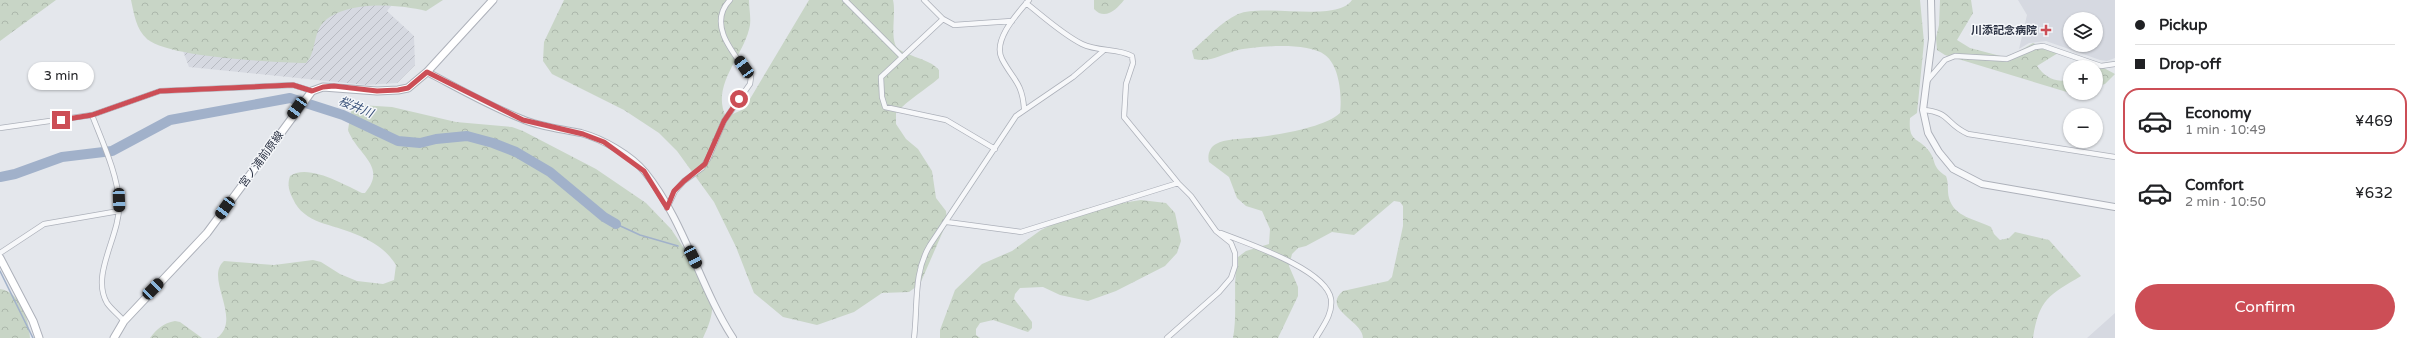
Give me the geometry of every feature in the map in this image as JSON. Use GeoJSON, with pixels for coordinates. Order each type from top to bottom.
{"type":"FeatureCollection","features":[{"type":"Feature","properties":{"kind":"main road"},"geometry":{"type":"LineString","coordinates":[[310,94],[323,87],[334,86],[377,91],[408,88],[427,72],[493,0]]}},
{"type":"Feature","properties":{"kind":"main road","name":"宮ノ浦前原線"},"geometry":{"type":"LineString","coordinates":[[114,338],[124,321],[207,233],[297,108],[310,94]]}},
{"type":"Feature","properties":{"kind":"main road"},"geometry":{"type":"LineString","coordinates":[[0,258],[33,321],[39,338]]}},
{"type":"Feature","properties":{"kind":"street"},"geometry":{"type":"LineString","coordinates":[[667,208],[679,186],[705,164],[724,121],[750,84],[751,77],[728,44],[720,23],[722,10],[730,0]]}},
{"type":"Feature","properties":{"kind":"street"},"geometry":{"type":"LineString","coordinates":[[845,0],[902,57]]}},
{"type":"Feature","properties":{"kind":"street"},"geometry":{"type":"LineString","coordinates":[[924,0],[943,19],[954,25],[1012,21]]}},
{"type":"Feature","properties":{"kind":"street"},"geometry":{"type":"LineString","coordinates":[[1931,0],[1932,39],[1922,110],[1928,133],[1938,152],[1960,174],[1982,184],[2115,206]]}},
{"type":"Feature","properties":{"kind":"street"},"geometry":{"type":"LineString","coordinates":[[1024,108],[1022,90],[1001,57],[1002,41],[1012,21],[1028,2],[1082,44],[1103,51],[1128,53],[1134,58],[1126,84],[1124,117],[1178,183],[1192,196],[1216,231],[1231,243],[1235,253],[1235,266],[1231,278],[1219,292],[1167,338]]}},
{"type":"Feature","properties":{"kind":"street"},"geometry":{"type":"LineString","coordinates":[[943,19],[881,77],[882,97],[885,107],[946,120],[995,150]]}},
{"type":"Feature","properties":{"kind":"street"},"geometry":{"type":"LineString","coordinates":[[1926,82],[1945,60],[1955,56],[2007,59],[2039,47],[2101,66],[2115,64]]}},
{"type":"Feature","properties":{"kind":"street"},"geometry":{"type":"LineString","coordinates":[[914,338],[918,277],[922,257],[995,150],[1016,116],[1024,108],[1073,77],[1103,51]]}},
{"type":"Feature","properties":{"kind":"street"},"geometry":{"type":"LineString","coordinates":[[427,72],[523,120],[583,134],[604,142],[644,171],[667,208],[699,270],[723,322],[733,338]]}},
{"type":"Feature","properties":{"kind":"street"},"geometry":{"type":"LineString","coordinates":[[0,128],[92,115],[160,91],[293,85],[310,94]]}},
{"type":"Feature","properties":{"kind":"street"},"geometry":{"type":"LineString","coordinates":[[1922,110],[1942,113],[1959,130],[1968,134],[2115,157]]}},
{"type":"Feature","properties":{"kind":"street"},"geometry":{"type":"LineString","coordinates":[[92,115],[105,148],[119,200],[119,211],[101,276],[102,288],[107,303],[124,321]]}},
{"type":"Feature","properties":{"kind":"street"},"geometry":{"type":"LineString","coordinates":[[947,222],[1021,232],[1178,183]]}},
{"type":"Feature","properties":{"kind":"street"},"geometry":{"type":"LineString","coordinates":[[0,253],[44,224],[119,211]]}},
{"type":"Feature","properties":{"kind":"street"},"geometry":{"type":"LineString","coordinates":[[1216,231],[1274,253],[1304,270],[1324,287],[1330,297],[1331,309],[1316,338]]}},
{"type":"Feature","properties":{"kind":"shaded area"},"geometry":{"type":"Polygon","coordinates":[[[179,0],[396,0],[387,11],[414,36],[415,65],[397,83],[366,85],[189,67],[166,6],[179,0]]]}},
{"type":"Feature","properties":{"kind":"shaded area","name":"川添記念病院"},"geometry":{"type":"Polygon","coordinates":[[[2018,0],[2115,0],[2115,58],[2107,61],[2100,60],[2077,52],[2103,52],[2103,12],[2063,12],[2063,47],[2046,41],[2029,43],[2019,49],[2027,15],[2018,0]]]}},
{"type":"Feature","properties":{"kind":"shaded area"},"geometry":{"type":"Polygon","coordinates":[[[2115,313],[2115,338],[2087,338],[2115,313]]]}},
{"type":"Feature","properties":{"kind":"green space"},"geometry":{"type":"Polygon","coordinates":[[[0,0],[56,0],[0,41],[0,0]]]}},
{"type":"Feature","properties":{"kind":"green space"},"geometry":{"type":"Polygon","coordinates":[[[131,0],[443,0],[426,11],[400,7],[371,6],[356,7],[331,16],[319,28],[311,54],[306,63],[223,58],[177,51],[159,45],[147,39],[140,31],[131,0]]]}},
{"type":"Feature","properties":{"kind":"green space"},"geometry":{"type":"Polygon","coordinates":[[[564,0],[749,0],[750,25],[747,36],[730,70],[722,93],[722,105],[726,117],[744,109],[809,0],[893,0],[893,28],[895,44],[902,51],[928,62],[939,70],[939,78],[906,103],[896,113],[896,124],[906,139],[918,149],[932,171],[936,198],[946,211],[947,222],[920,284],[909,292],[882,293],[854,312],[817,325],[783,317],[754,293],[736,247],[714,202],[677,151],[659,133],[624,110],[552,74],[543,61],[544,42],[564,0]]]}},
{"type":"Feature","properties":{"kind":"green space"},"geometry":{"type":"Polygon","coordinates":[[[1094,0],[1124,0],[1114,10],[1106,14],[1102,14],[1094,9],[1094,0]]]}},
{"type":"Feature","properties":{"kind":"green space"},"geometry":{"type":"Polygon","coordinates":[[[1352,0],[1920,0],[1924,42],[1917,113],[1910,118],[1912,136],[1929,151],[1936,167],[1946,176],[1948,195],[1955,209],[1966,217],[1991,227],[1994,234],[2000,240],[2009,238],[2015,232],[2049,240],[2081,276],[2053,294],[2042,306],[2035,325],[2033,338],[1363,338],[1357,326],[1340,309],[1337,304],[1338,297],[1343,291],[1388,281],[1392,277],[1403,226],[1403,206],[1400,202],[1394,201],[1354,235],[1332,232],[1306,246],[1298,248],[1292,254],[1289,266],[1298,287],[1298,296],[1278,338],[1233,338],[1235,318],[1235,277],[1238,257],[1246,251],[1269,244],[1270,229],[1262,211],[1246,206],[1237,198],[1229,177],[1209,162],[1208,157],[1212,147],[1224,141],[1259,137],[1311,127],[1333,118],[1340,113],[1341,99],[1339,82],[1334,66],[1330,60],[1325,55],[1307,48],[1283,46],[1258,47],[1238,50],[1216,58],[1205,60],[1194,59],[1192,51],[1220,26],[1238,14],[1250,11],[1265,10],[1316,12],[1344,7],[1352,0]]]}},
{"type":"Feature","properties":{"kind":"green space"},"geometry":{"type":"Polygon","coordinates":[[[1940,0],[1971,0],[1973,13],[1957,40],[1970,48],[2008,58],[2033,43],[2058,53],[2037,66],[2047,76],[2056,80],[2063,80],[2063,91],[1945,55],[1937,50],[1936,38],[1939,25],[1940,0]]]}},
{"type":"Feature","properties":{"kind":"green space"},"geometry":{"type":"Polygon","coordinates":[[[2103,68],[2115,74],[2103,85],[2103,68]]]}},
{"type":"Feature","properties":{"kind":"green space"},"geometry":{"type":"Polygon","coordinates":[[[360,105],[392,107],[456,122],[512,127],[523,131],[596,169],[646,203],[671,229],[708,284],[712,299],[712,312],[703,338],[217,338],[224,330],[226,320],[218,278],[219,268],[224,261],[274,265],[313,260],[321,262],[340,274],[357,281],[383,284],[394,280],[396,265],[388,254],[373,243],[361,237],[320,222],[304,214],[298,207],[289,188],[290,176],[306,172],[326,177],[365,193],[371,184],[373,175],[372,168],[352,139],[348,130],[351,111],[360,105]]]}},
{"type":"Feature","properties":{"kind":"green space"},"geometry":{"type":"Polygon","coordinates":[[[1141,200],[1166,203],[1175,213],[1181,241],[1177,253],[1165,266],[1116,291],[1088,301],[1060,295],[1043,287],[1020,288],[1015,294],[1014,299],[1032,322],[1032,328],[1028,332],[993,320],[980,323],[976,329],[976,335],[980,338],[940,338],[940,330],[955,290],[982,264],[1012,251],[1041,230],[1083,209],[1141,200]]]}},
{"type":"Feature","properties":{"kind":"green space"},"geometry":{"type":"Polygon","coordinates":[[[0,289],[13,295],[18,301],[26,315],[30,338],[0,338],[0,289]]]}},
{"type":"Feature","properties":{"kind":"green space"},"geometry":{"type":"Polygon","coordinates":[[[175,321],[180,322],[202,338],[150,338],[161,327],[167,323],[175,321]]]}},
{"type":"Feature","properties":{"kind":"waterway","name":"桜井川"},"geometry":{"type":"LineString","coordinates":[[0,177],[15,174],[62,157],[112,151],[170,120],[290,98],[343,115],[398,141],[420,143],[436,139],[467,136],[493,143],[516,152],[550,172],[604,217],[616,224]]}},
{"type":"Feature","properties":{"kind":"waterway"},"geometry":{"type":"LineString","coordinates":[[616,224],[640,235],[678,246]]}},
{"type":"Feature","properties":{"kind":"waterway"},"geometry":{"type":"LineString","coordinates":[[0,271],[33,338]]}},
{"type":"Feature","properties":{"kind":"place","name":"川添記念病院"},"geometry":{"type":"Point","coordinates":[2046,30]}},
{"type":"Feature","properties":{"kind":"route"},"geometry":{"type":"LineString","coordinates":[[61,120],[92,115],[117,107],[146,94],[160,91],[293,85],[312,91],[323,87],[334,86],[377,91],[398,90],[408,88],[427,72],[523,120],[583,134],[604,142],[629,158],[644,171],[656,187],[667,208],[674,191],[705,164],[724,121],[739,99]]}}]}
